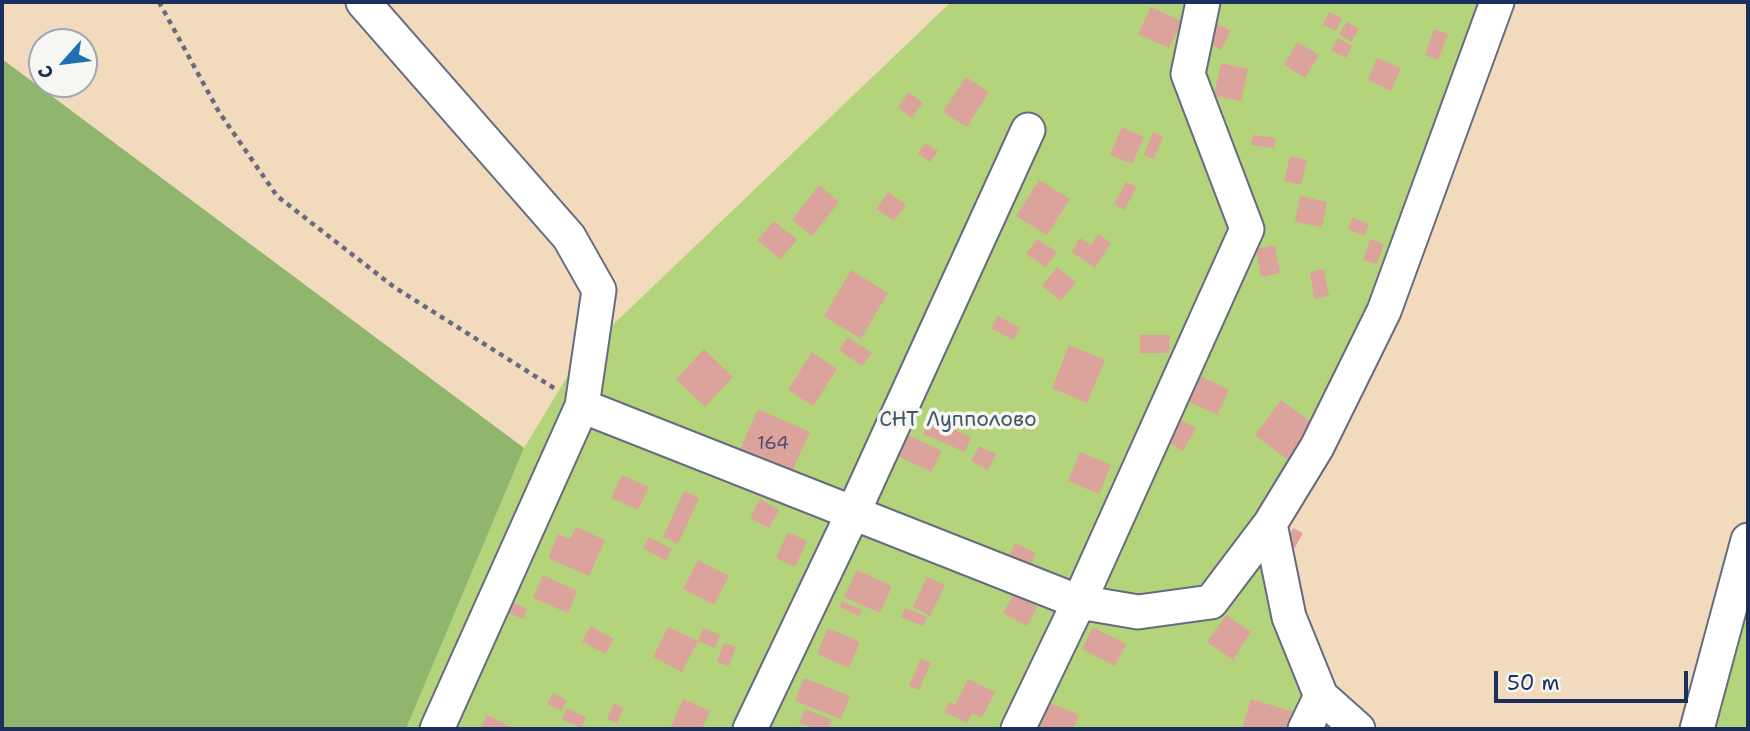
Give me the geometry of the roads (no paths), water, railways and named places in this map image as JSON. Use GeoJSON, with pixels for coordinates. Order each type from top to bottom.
{"type":"FeatureCollection","features":[{"type":"Feature","properties":{"kind":"street"},"geometry":{"type":"LineString","coordinates":[[363,2],[569,237],[599,290],[582,406],[437,729]]}},
{"type":"Feature","properties":{"kind":"street"},"geometry":{"type":"LineString","coordinates":[[1018,729],[1079,603],[1247,229],[1188,74],[1203,2]]}},
{"type":"Feature","properties":{"kind":"street"},"geometry":{"type":"LineString","coordinates":[[582,406],[1079,603],[1138,612],[1211,602],[1270,524],[1317,447],[1384,311],[1497,2]]}},
{"type":"Feature","properties":{"kind":"street"},"geometry":{"type":"LineString","coordinates":[[750,729],[853,513],[1028,130]]}},
{"type":"Feature","properties":{"kind":"street"},"geometry":{"type":"LineString","coordinates":[[1270,524],[1289,617],[1321,696],[1358,729]]}},
{"type":"Feature","properties":{"kind":"street"},"geometry":{"type":"LineString","coordinates":[[1697,729],[1745,562]]}},
{"type":"Feature","properties":{"kind":"street"},"geometry":{"type":"LineString","coordinates":[[1305,729],[1321,696]]}},
{"type":"Feature","properties":{"kind":"park label","name":"СНТ Лупполово"},"geometry":{"type":"Point","coordinates":[958,421]}}]}
